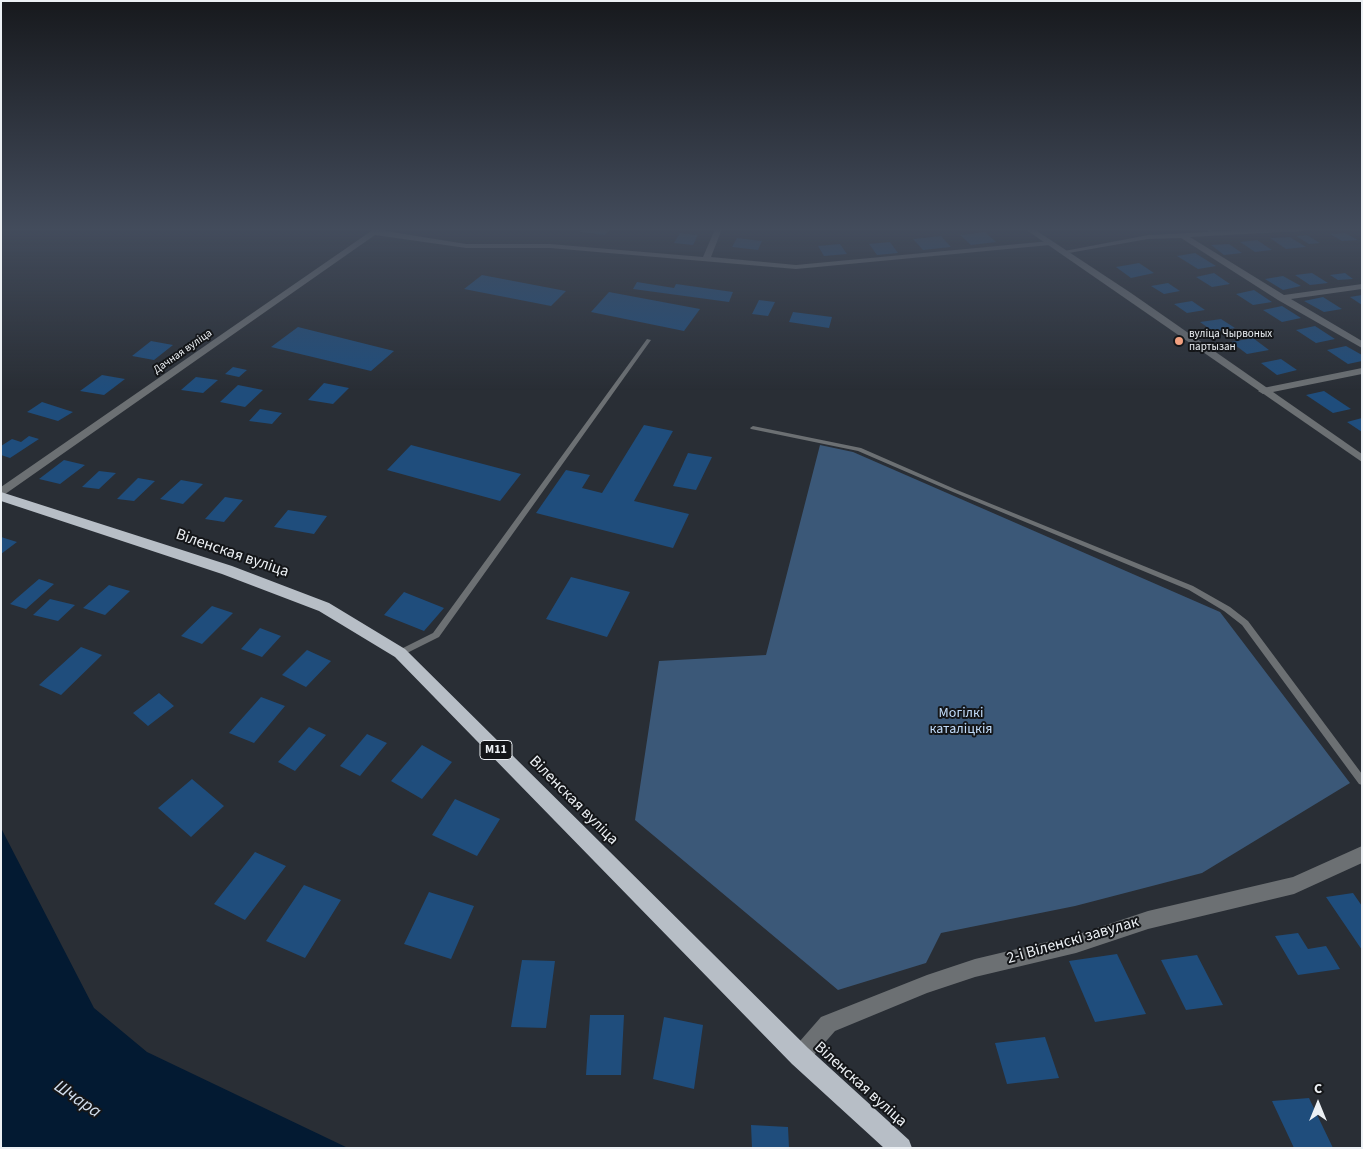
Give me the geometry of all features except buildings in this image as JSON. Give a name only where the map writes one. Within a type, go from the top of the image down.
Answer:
[{"type":"highway","name":"Віленская вуліца","points":[[1,494],[227,570],[324,607],[400,653],[800,1056],[901,1148]]},
{"type":"street","name":"Дачная вуліца","points":[[1,494],[300,283]]},
{"type":"street","points":[[1109,283],[1362,459]]},
{"type":"street","points":[[1256,283],[1362,345]]},
{"type":"street","points":[[1281,298],[1362,286]]},
{"type":"street","points":[[1263,391],[1362,371]]},
{"type":"street","name":"2-і Віленскі завулак","points":[[800,1056],[828,1024],[927,984],[975,968],[1076,944],[1148,920],[1294,885],[1362,854]]},
{"type":"lane","points":[[400,653],[436,635],[649,340]]},
{"type":"lane","points":[[753,428],[859,449],[1191,588],[1227,609],[1245,623],[1362,781]]},
{"type":"green space","name":"Могілкі каталіцкія","points":[[820,445],[853,452],[1220,612],[1350,783],[1202,873],[1075,906],[941,933],[926,963],[838,990],[635,820],[659,661],[766,655]]},
{"type":"water","name":"Шчара","points":[[1,828],[94,1008],[147,1052],[348,1148],[1,1148]]},
{"type":"place","name":"вуліца Чырвоных партызан","points":[[1179,341]]}]
